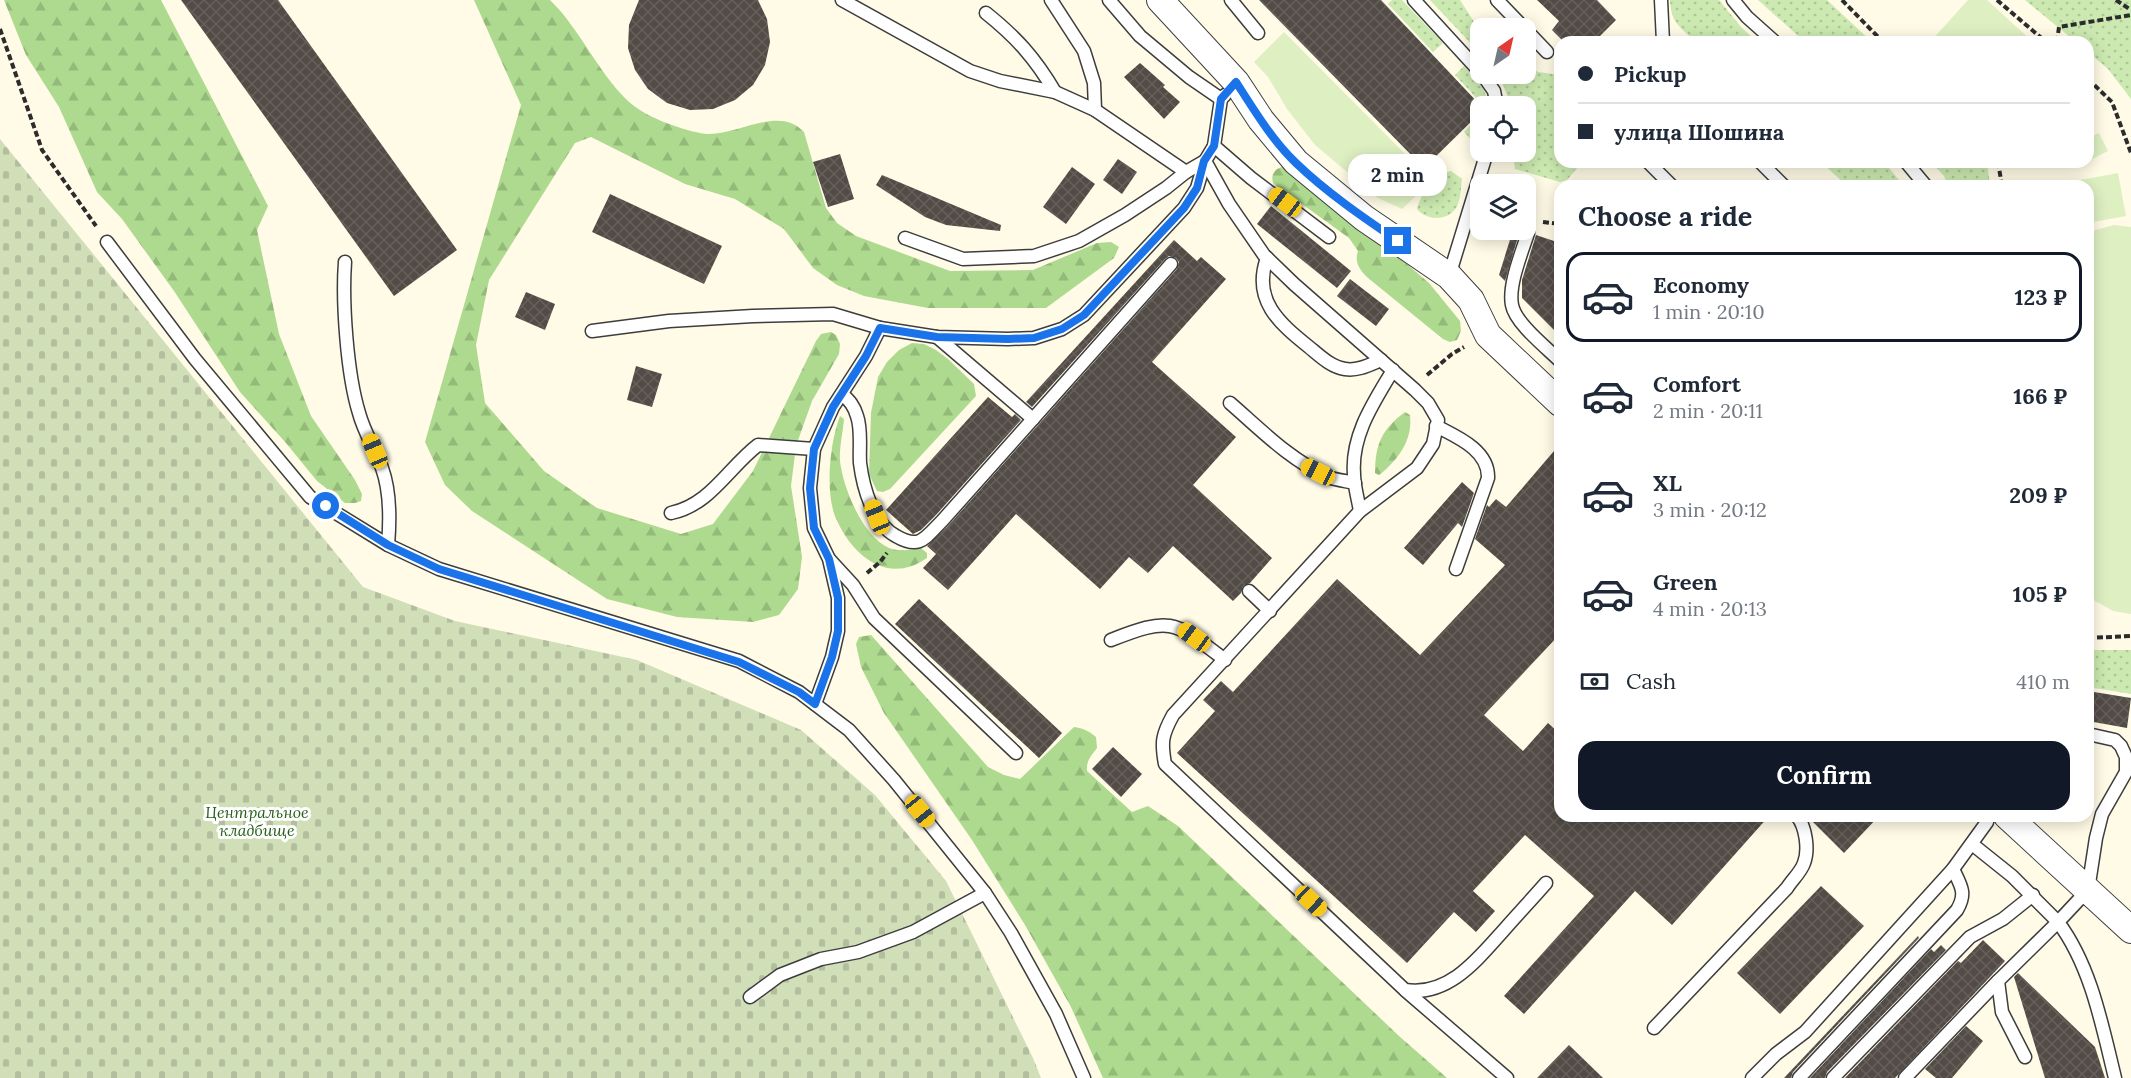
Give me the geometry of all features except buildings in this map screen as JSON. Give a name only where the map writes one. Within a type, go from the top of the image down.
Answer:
[{"type":"street","points":[[1160,0],[1228,91],[1261,120],[1296,162],[1364,218],[1449,276],[1472,300],[1488,335],[1554,397]]},
{"type":"street","points":[[2014,822],[2131,930]]},
{"type":"lane","points":[[842,0],[970,71],[1000,81],[1055,92],[1095,110],[1185,172]]},
{"type":"lane","points":[[1051,0],[1084,51],[1094,83],[1095,110]]},
{"type":"lane","points":[[592,331],[669,321],[833,314],[880,328],[937,337],[1034,338],[1062,329],[1084,315],[1184,208],[1197,188],[1204,161],[1214,146],[1228,91],[1189,77],[1140,36],[1109,0]]},
{"type":"lane","points":[[1231,0],[1258,33]]},
{"type":"lane","points":[[1414,0],[1470,61]]},
{"type":"lane","points":[[1497,0],[1514,18]]},
{"type":"lane","points":[[1661,0],[1663,36]]},
{"type":"lane","points":[[1733,0],[1747,17],[1768,36]]},
{"type":"lane","points":[[986,13],[1010,32],[1028,51],[1055,92]]},
{"type":"lane","points":[[1536,40],[1547,52]]},
{"type":"lane","points":[[1214,146],[1251,178],[1329,237]]},
{"type":"lane","points":[[905,238],[963,259],[1034,256],[1079,241],[1166,188],[1185,172],[1204,161]]},
{"type":"lane","points":[[1204,161],[1229,204],[1267,258],[1415,390],[1428,404],[1437,420],[1433,444],[1417,468],[1360,511],[1173,715],[1163,732],[1162,748],[1165,764],[1405,990],[1507,1078]]},
{"type":"lane","points":[[1449,276],[1484,162]]},
{"type":"lane","points":[[1654,168],[1666,180]]},
{"type":"lane","points":[[1766,168],[1778,180]]},
{"type":"lane","points":[[1911,168],[1921,180]]},
{"type":"lane","points":[[1526,240],[1513,285],[1512,306],[1521,322],[1554,355]]},
{"type":"lane","points":[[107,242],[195,359],[310,497],[388,545],[439,569],[739,662],[799,692],[849,730],[894,780],[985,893],[1011,933],[1056,1014],[1084,1078]]},
{"type":"lane","points":[[1267,258],[1262,272],[1262,289],[1281,324],[1327,361],[1342,368],[1358,369],[1381,360]]},
{"type":"lane","points":[[345,262],[346,308],[353,387],[359,414],[383,470],[390,522],[388,545]]},
{"type":"lane","points":[[842,394],[851,402],[858,419],[860,465],[871,501],[883,526],[898,537],[918,543],[923,541],[1034,419],[1171,264]]},
{"type":"lane","points":[[815,704],[832,657],[838,631],[838,598],[829,559],[814,528],[810,488],[814,449],[833,407],[866,356],[880,328]]},
{"type":"lane","points":[[937,337],[1034,419]]},
{"type":"lane","points":[[1360,511],[1355,483],[1354,453],[1358,436],[1370,409],[1393,370]]},
{"type":"lane","points":[[1230,403],[1306,465],[1330,478],[1355,483]]},
{"type":"lane","points":[[1436,426],[1461,438],[1481,456],[1488,467],[1488,477],[1456,569]]},
{"type":"lane","points":[[671,513],[681,511],[704,500],[758,445],[814,449]]},
{"type":"lane","points":[[829,559],[853,585],[874,618],[1017,753]]},
{"type":"lane","points":[[1249,591],[1270,611]]},
{"type":"lane","points":[[1111,640],[1145,627],[1161,625],[1181,628],[1225,660]]},
{"type":"lane","points":[[1905,1078],[2088,890],[2102,814],[2108,801],[2121,784],[2127,767],[2126,757],[2115,740],[2094,735]]},
{"type":"lane","points":[[1653,1028],[1787,888],[1804,863],[1806,842],[1801,822]]},
{"type":"lane","points":[[1752,1078],[1776,1054],[1805,1032],[1953,869],[1987,822]]},
{"type":"lane","points":[[1971,844],[2033,895],[2065,932],[2090,987],[2115,1078]]},
{"type":"lane","points":[[1799,1078],[1957,910],[1962,901],[1963,891],[1953,869]]},
{"type":"lane","points":[[1405,990],[1415,992],[1443,985],[1463,973],[1546,883]]},
{"type":"lane","points":[[750,997],[780,975],[821,959],[858,952],[913,932],[985,893]]},
{"type":"lane","points":[[1833,1078],[1970,937],[2004,919],[2033,895]]},
{"type":"lane","points":[[1998,981],[2002,1012],[2025,1057]]},
{"type":"path","points":[[1842,0],[1878,36]]},
{"type":"path","points":[[1997,0],[2039,36]]},
{"type":"path","points":[[2116,0],[2131,10]]},
{"type":"path","points":[[2058,36],[2059,27],[2131,15]]},
{"type":"path","points":[[0,29],[42,150],[107,242]]},
{"type":"path","points":[[2094,85],[2112,102],[2131,153]]},
{"type":"path","points":[[1415,390],[1432,370],[1452,354],[1488,335]]},
{"type":"path","points":[[853,585],[880,562],[898,537]]},
{"type":"path","points":[[2094,638],[2131,636]]},
{"type":"green space","points":[[4,0],[161,0],[268,206],[257,230],[279,334],[311,416],[355,480],[362,494],[361,501],[345,503],[317,481],[240,392],[174,291],[122,219],[97,192],[59,107],[26,55]]},
{"type":"green space","points":[[474,0],[550,0],[618,90],[643,112],[666,123],[708,134],[771,121],[794,124],[804,132],[826,208],[837,223],[856,236],[950,271],[1033,270],[1097,243],[1111,242],[1119,247],[1114,258],[1046,308],[928,308],[864,296],[837,285],[813,268],[784,229],[735,199],[685,184],[591,137],[575,143],[489,280],[476,345],[485,403],[544,471],[597,508],[681,534],[713,524],[753,471],[816,341],[821,334],[831,332],[836,335],[840,344],[839,354],[812,401],[796,446],[791,486],[802,557],[798,589],[779,615],[753,622],[677,617],[607,599],[472,511],[445,485],[425,442],[521,105]]},
{"type":"green space","points":[[1392,0],[1402,0],[1443,43],[1433,52],[1388,4]]},
{"type":"green space","points":[[1430,0],[1460,0],[1472,18],[1470,42]]},
{"type":"green space","points":[[1670,0],[1719,0],[1751,36],[1690,36],[1674,19]]},
{"type":"green space","points":[[1758,0],[1827,0],[1866,36],[1798,36]]},
{"type":"green space","points":[[1968,0],[1987,0],[2026,36],[1935,36]]},
{"type":"green space","points":[[2025,0],[2131,0],[2131,99],[2108,69],[2094,57],[2094,36],[2069,36]]},
{"type":"green space","points":[[1284,32],[1432,181],[1402,209],[1378,198],[1315,145],[1287,109],[1268,77],[1254,62]]},
{"type":"green space","points":[[1464,66],[1470,73],[1470,84],[1479,84],[1486,96],[1475,96],[1455,75]]},
{"type":"green space","points":[[1536,70],[1554,74],[1554,168],[1577,168],[1567,180],[1554,180],[1515,169],[1514,162],[1536,162],[1536,96],[1507,96],[1503,84],[1536,84]]},
{"type":"green space","points":[[1470,126],[1470,138],[1464,132]]},
{"type":"green space","points":[[2099,133],[2108,151],[2094,158],[2094,135]]},
{"type":"green space","name":"Центральное кладбище","points":[[0,139],[363,587],[455,621],[637,660],[801,730],[875,795],[946,881],[1041,1078],[0,1078]]},
{"type":"green space","points":[[1287,166],[1339,206],[1429,283],[1460,321],[1461,331],[1457,340],[1450,342],[1443,339],[1368,278],[1358,266],[1358,251],[1349,238],[1273,183],[1275,171]]},
{"type":"green space","points":[[1828,168],[1889,168],[1899,180],[1840,180]]},
{"type":"green space","points":[[1937,168],[1988,168],[1989,180],[1946,180]]},
{"type":"green space","points":[[1451,171],[1462,179],[1460,198],[1455,210],[1439,218],[1421,213],[1417,209],[1425,190],[1439,176]]},
{"type":"green space","points":[[2118,173],[2126,216],[2094,222],[2094,180],[2080,180]]},
{"type":"green space","points":[[2114,225],[2131,227],[2131,614],[2113,611],[2094,600],[2094,230]]},
{"type":"green space","points":[[912,343],[924,344],[948,359],[974,384],[976,396],[890,489],[883,492],[877,491],[869,474],[871,413],[878,377],[887,362],[899,350]]},
{"type":"green space","points":[[1405,412],[1410,415],[1407,441],[1398,456],[1379,475],[1375,473],[1378,445],[1385,431]]},
{"type":"green space","points":[[840,416],[844,419],[840,456],[842,472],[850,497],[863,523],[871,534],[889,548],[909,550],[921,548],[927,553],[927,558],[912,566],[898,569],[885,567],[861,554],[842,530],[835,516],[830,493],[831,452]]},
{"type":"green space","points":[[871,635],[988,767],[1004,775],[1020,779],[1074,727],[1088,731],[1096,737],[1097,748],[1088,761],[1087,771],[1132,812],[1148,806],[1178,826],[1399,1036],[1447,1078],[1103,1078],[1071,1007],[1025,925],[972,840],[884,713],[861,667],[856,644],[859,637]]},
{"type":"green space","points":[[2094,650],[2131,650],[2131,694],[2094,688]]},
{"type":"route","points":[[326,506],[388,545],[439,569],[739,662],[799,692],[815,704],[832,657],[838,631],[838,598],[829,559],[814,528],[810,488],[814,449],[833,407],[866,356],[880,328],[937,337],[1034,338],[1062,329],[1084,315],[1184,208],[1197,188],[1204,161],[1214,146],[1221,99],[1236,82],[1261,120],[1296,162],[1364,218],[1398,241]]}]
